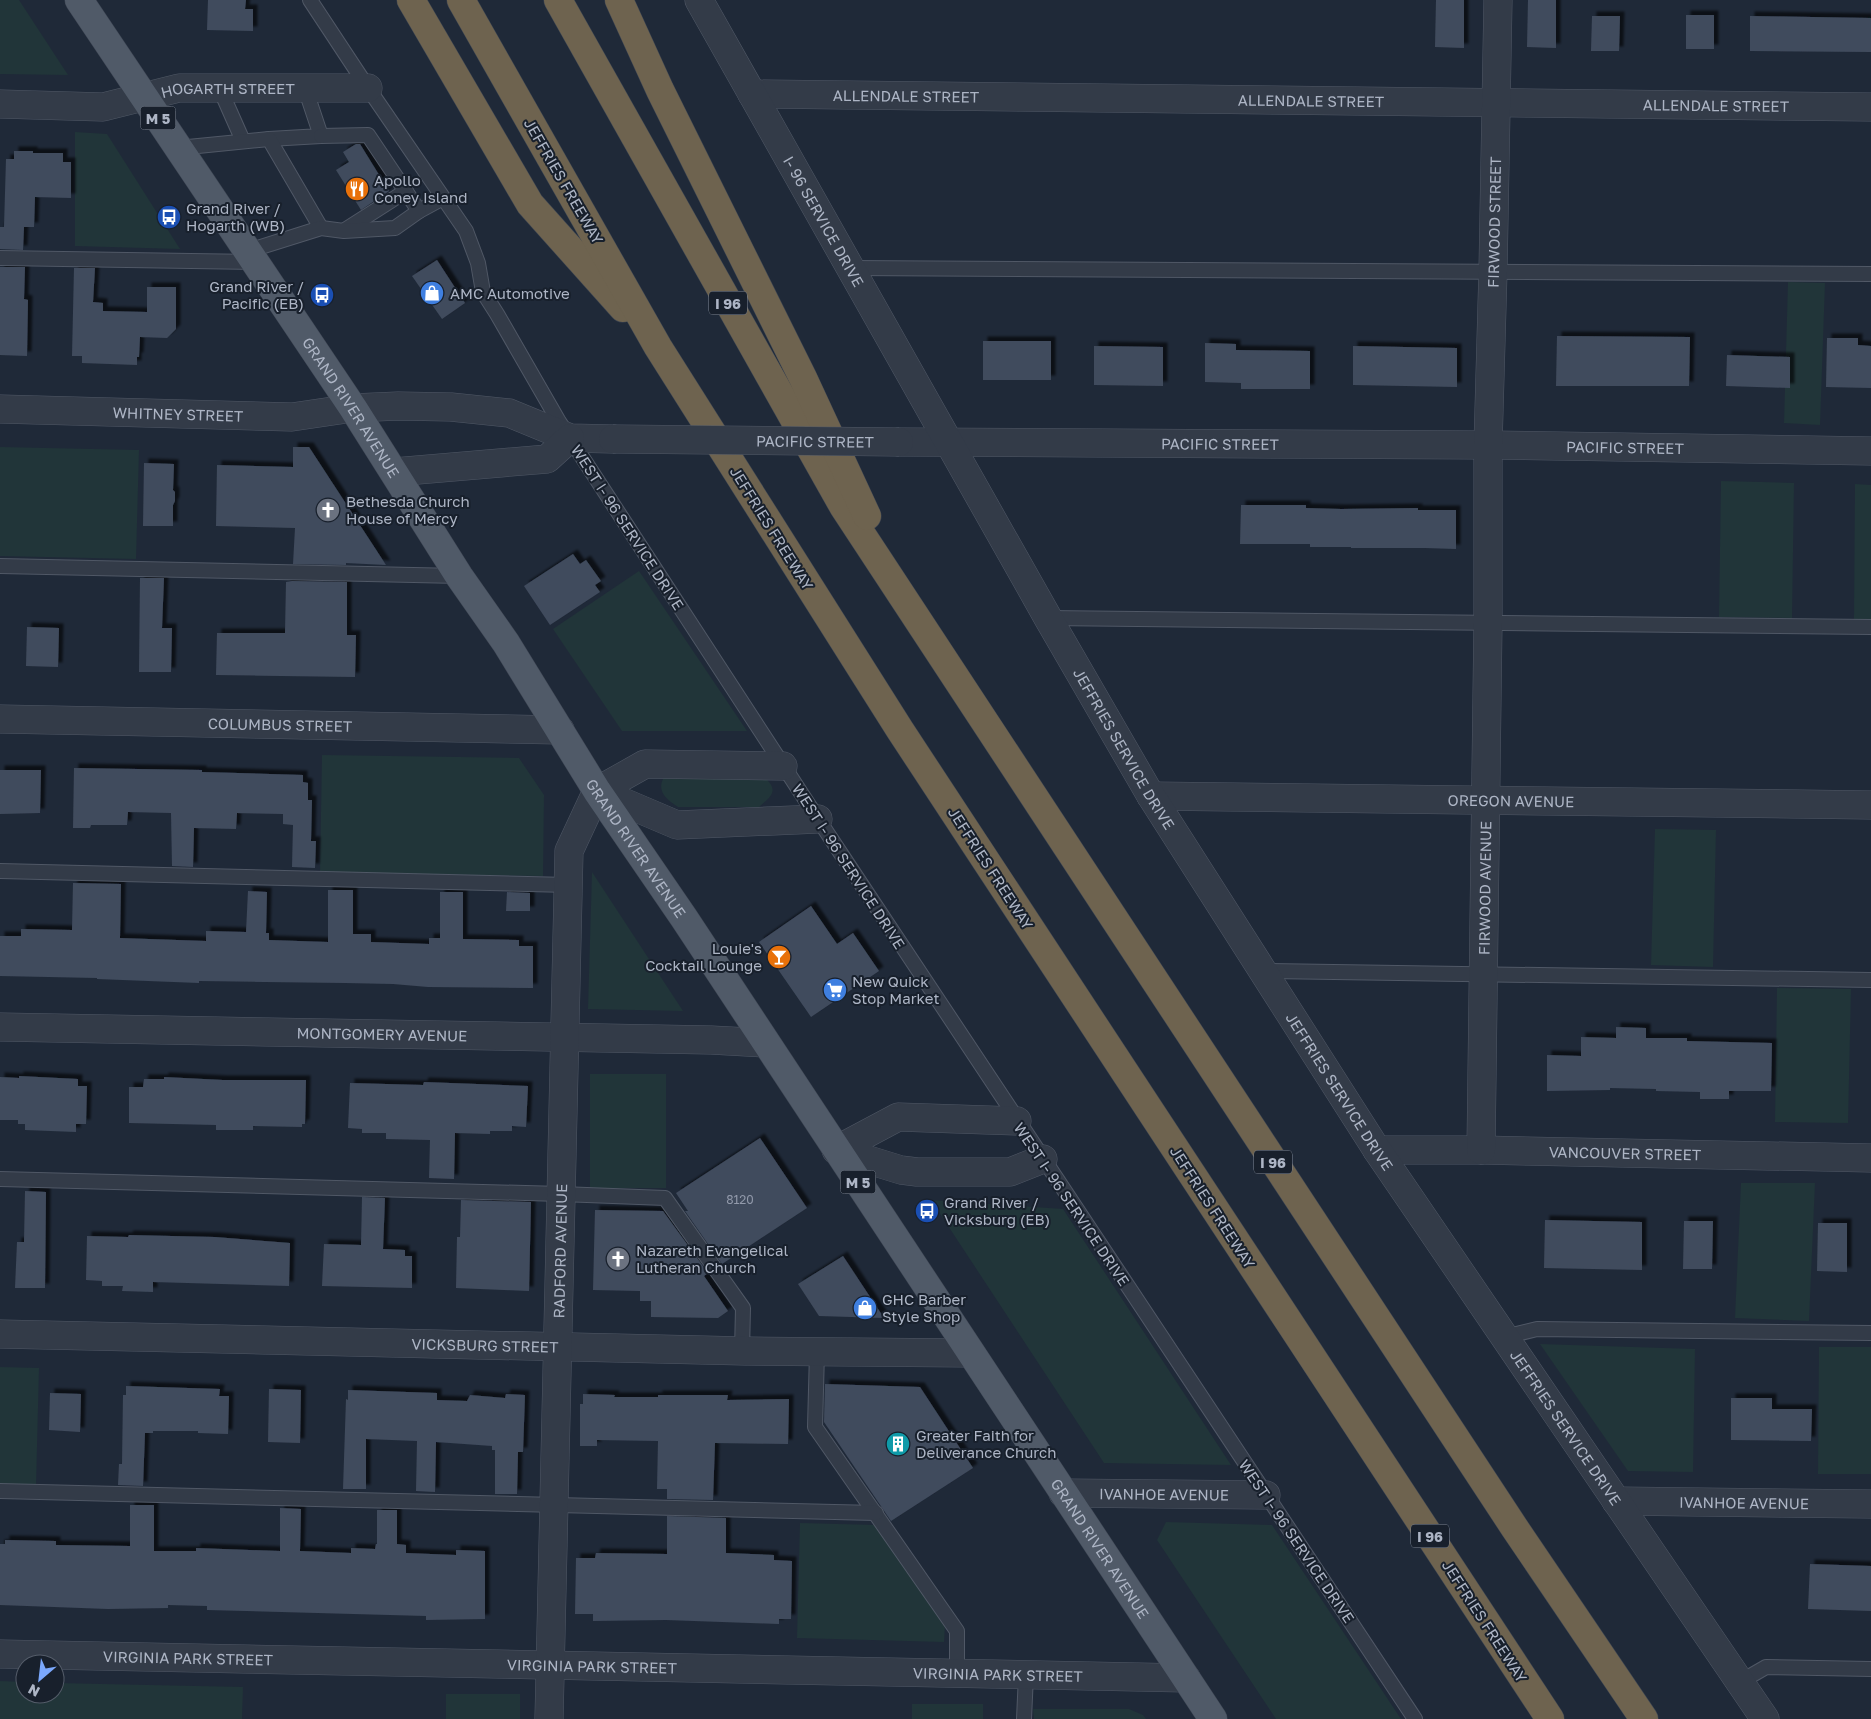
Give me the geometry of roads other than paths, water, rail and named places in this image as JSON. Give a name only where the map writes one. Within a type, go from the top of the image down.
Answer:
[{"type":"highway","points":[[411,0],[530,204],[658,347]]},
{"type":"highway","name":"JEFFRIES FREEWAY","points":[[461,0],[658,347],[900,730],[1550,1719]]},
{"type":"highway","name":"I 96","points":[[558,0],[843,506],[1508,1519],[1644,1719]]},
{"type":"highway","points":[[619,0],[660,90],[803,378],[907,602]]},
{"type":"main road","name":"GRAND RIVER AVENUE","points":[[79,0],[353,408],[459,576],[506,643],[597,791],[1213,1719]]},
{"type":"street","name":"I- 96 SERVICE DRIVE","points":[[699,0],[949,443]]},
{"type":"street","name":"FIRWOOD STREET","points":[[1488,445],[1498,0]]},
{"type":"street","name":"HOGARTH STREET","points":[[0,104],[103,107],[179,88],[368,88]]},
{"type":"street","name":"ALLENDALE STREET","points":[[752,94],[1871,107]]},
{"type":"street","name":"PACIFIC STREET","points":[[353,408],[398,406],[451,407],[509,413],[570,438],[949,443],[1488,445],[1871,451]]},
{"type":"street","name":"WHITNEY STREET","points":[[0,410],[292,416],[353,408]]},
{"type":"street","points":[[394,472],[546,460],[570,438]]},
{"type":"street","name":"JEFFRIES SERVICE DRIVE","points":[[949,443],[1150,796],[1264,971],[1377,1150],[1765,1719]]},
{"type":"street","name":"FIRWOOD AVENUE","points":[[1481,1150],[1488,622],[1488,445]]},
{"type":"street","name":"COLUMBUS STREET","points":[[0,719],[560,730]]},
{"type":"street","points":[[597,791],[645,764],[783,766]]},
{"type":"street","points":[[597,791],[677,825],[818,819]]},
{"type":"street","name":"RADFORD AVENUE","points":[[549,1719],[569,851],[597,791]]},
{"type":"street","name":"OREGON AVENUE","points":[[1150,796],[1871,805]]},
{"type":"street","name":"MONTGOMERY AVENUE","points":[[0,1027],[711,1040],[766,1043]]},
{"type":"street","points":[[836,1150],[898,1117],[1017,1121]]},
{"type":"street","points":[[836,1150],[901,1170],[917,1172],[1010,1172],[1043,1159]]},
{"type":"street","name":"VANCOUVER STREET","points":[[1377,1150],[1481,1150],[1871,1158]]},
{"type":"street","name":"VICKSBURG STREET","points":[[0,1334],[742,1351],[970,1353]]},
{"type":"street","name":"IVANHOE AVENUE","points":[[1064,1493],[1266,1495]]},
{"type":"street","name":"IVANHOE AVENUE","points":[[1616,1501],[1871,1504]]},
{"type":"street","name":"VIRGINIA PARK STREET","points":[[0,1654],[1186,1678]]},
{"type":"lane","name":"WEST I- 96 SERVICE DRIVE","points":[[310,0],[466,231],[478,263],[483,292],[570,438],[1017,1121],[1415,1719]]},
{"type":"lane","points":[[305,88],[321,136]]},
{"type":"lane","points":[[220,89],[243,141]]},
{"type":"lane","points":[[178,148],[243,141],[368,135],[419,211]]},
{"type":"lane","points":[[268,140],[320,228]]},
{"type":"lane","points":[[344,231],[406,191]]},
{"type":"lane","points":[[0,258],[252,256],[320,228],[344,231],[394,228],[443,198]]},
{"type":"lane","points":[[850,268],[1871,274]]},
{"type":"lane","points":[[0,566],[459,576]]},
{"type":"lane","points":[[1048,618],[1871,627]]},
{"type":"lane","points":[[0,871],[568,885]]},
{"type":"lane","points":[[1264,971],[1871,980]]},
{"type":"lane","points":[[0,1179],[665,1198],[743,1308],[742,1351]]},
{"type":"lane","points":[[1504,1336],[1537,1329],[1871,1333]]},
{"type":"lane","points":[[817,1352],[815,1427],[957,1631],[957,1674]]},
{"type":"lane","points":[[0,1491],[876,1513]]},
{"type":"lane","points":[[1740,1682],[1766,1667],[1871,1669]]},
{"type":"lane","points":[[1024,1719],[1026,1675]]},
{"type":"place","name":"Apollo Coney Island","points":[[357,189]]},
{"type":"place","name":"Grand River / Hogarth (WB)","points":[[169,217]]},
{"type":"place","name":"AMC Automotive","points":[[432,293]]},
{"type":"place","name":"Grand River / Pacific (EB)","points":[[322,295]]},
{"type":"place","name":"Bethesda Church House of Mercy","points":[[328,510]]},
{"type":"place","name":"Louie's Cocktail Lounge","points":[[779,957]]},
{"type":"place","name":"New Quick Stop Market","points":[[835,990]]},
{"type":"place","name":"Grand River / Vicksburg (EB)","points":[[927,1211]]},
{"type":"place","name":"Nazareth Evangelical Lutheran Church","points":[[618,1259]]},
{"type":"place","name":"GHC Barber Style Shop","points":[[865,1308]]},
{"type":"place","name":"Greater Faith for Deliverance Church","points":[[898,1444]]}]
